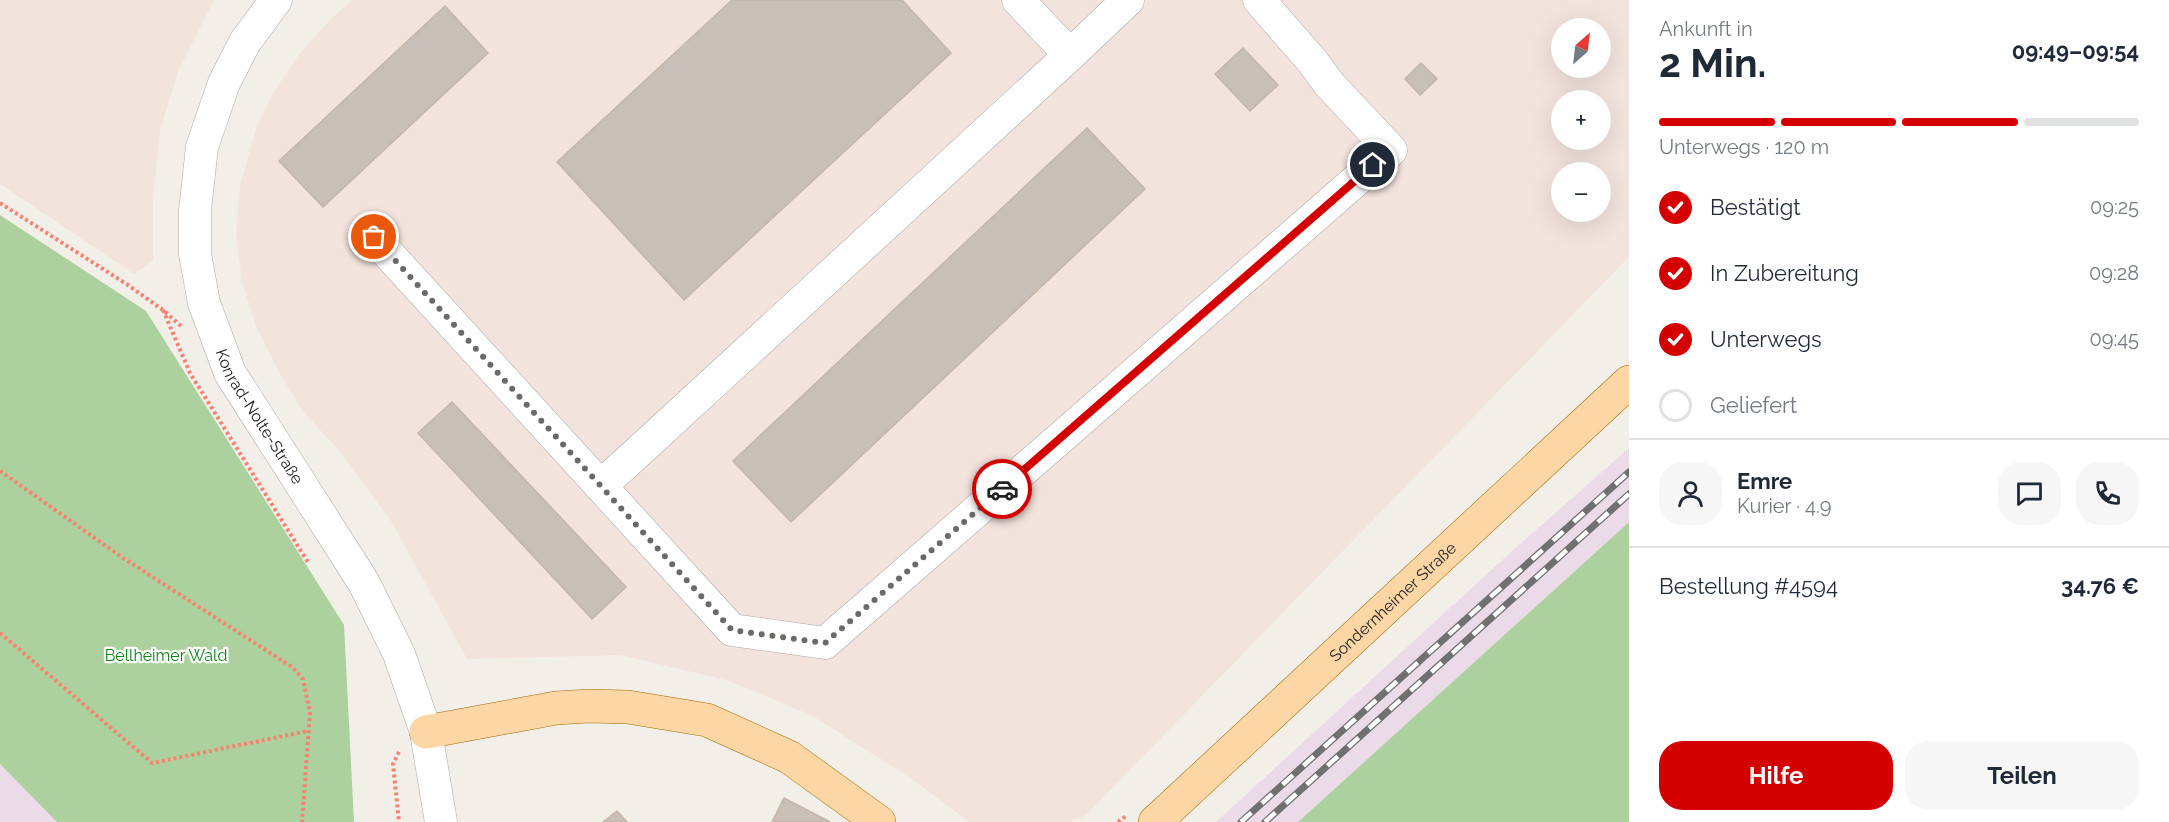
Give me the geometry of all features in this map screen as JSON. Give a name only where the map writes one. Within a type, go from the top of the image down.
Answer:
[{"type":"main road","name":"Sondernheimer Straße","points":[[1155,822],[1629,382]]},
{"type":"main road","points":[[415,737],[556,708],[589,706],[628,707],[707,720],[789,757],[879,822]]},
{"type":"street","name":"Konrad-Nolte-Straße","points":[[276,0],[245,42],[224,83],[202,147],[195,210],[195,254],[204,303],[230,373],[364,583],[399,654],[415,737],[441,822]]},
{"type":"street","points":[[1018,0],[1070,54]]},
{"type":"street","points":[[601,486],[1128,0]]},
{"type":"street","points":[[374,237],[732,630],[825,643],[1391,150],[1329,84],[1259,0]]},
{"type":"path","points":[[0,203],[163,310],[186,332]]},
{"type":"path","points":[[163,310],[190,373],[309,564]]},
{"type":"path","points":[[0,471],[123,558],[292,667],[303,679],[310,712],[302,822]]},
{"type":"path","points":[[0,633],[152,763],[308,731]]},
{"type":"path","points":[[399,822],[393,765],[415,737]]},
{"type":"shaded area","points":[[0,0],[214,0],[178,71],[160,131],[153,198],[153,260],[134,274],[0,184]]},
{"type":"shaded area","points":[[353,0],[1629,0],[1629,257],[1086,815],[1070,822],[969,822],[909,777],[811,715],[726,680],[620,655],[467,659],[391,521],[340,452],[302,410],[280,374],[256,326],[242,282],[236,233],[240,185],[257,126],[273,93],[300,53],[331,19]]},
{"type":"shaded area","points":[[1629,448],[1629,522],[1298,822],[1216,822],[1511,552]]},
{"type":"shaded area","points":[[0,764],[57,822],[0,822]]},
{"type":"green space","name":"Bellheimer Wald","points":[[0,215],[146,311],[344,625],[354,822],[57,822],[0,764]]},
{"type":"green space","points":[[1629,522],[1629,822],[1298,822]]},
{"type":"building","points":[[732,0],[902,0],[951,53],[684,300],[557,162]]},
{"type":"building","points":[[445,6],[488,53],[323,207],[279,161]]},
{"type":"building","points":[[1243,48],[1278,85],[1250,111],[1215,74]]},
{"type":"building","points":[[1421,63],[1437,79],[1420,95],[1405,79]]},
{"type":"building","points":[[1087,128],[1145,189],[791,522],[733,461]]},
{"type":"building","points":[[452,402],[626,587],[592,619],[418,433]]},
{"type":"building","points":[[784,798],[830,822],[772,822]]},
{"type":"building","points":[[617,811],[627,822],[603,822]]},
{"type":"railway","points":[[1241,822],[1629,472]]},
{"type":"railway","points":[[1265,822],[1629,494]]},
{"type":"way so far","points":[[374,237],[732,630],[825,643],[1002,489]]},
{"type":"route","points":[[1002,489],[1373,165]]}]
